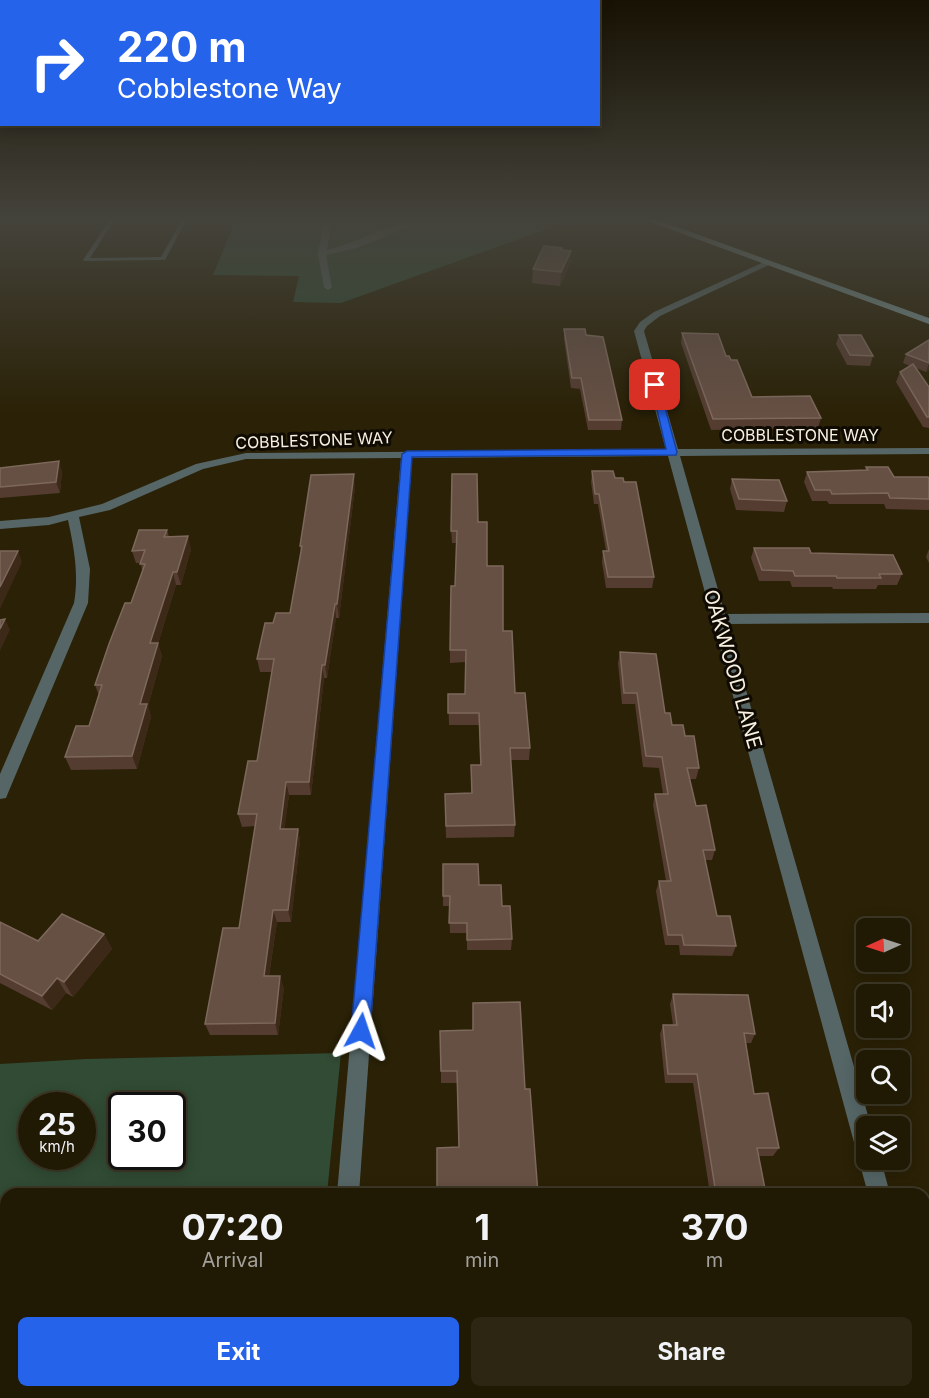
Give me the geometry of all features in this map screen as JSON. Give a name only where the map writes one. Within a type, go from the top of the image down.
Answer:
[{"type":"main road","points":[[828,284],[929,321]]},
{"type":"street","name":"OAKWOOD LANE","points":[[722,284],[657,314],[642,324],[639,331],[858,1116]]},
{"type":"street","name":"COBBLESTONE WAY","points":[[0,525],[29,524],[73,516],[106,507],[137,495],[176,475],[223,460],[269,455],[929,451]]},
{"type":"street","points":[[348,1188],[407,454]]},
{"type":"street","points":[[0,793],[81,603],[86,583],[85,568],[73,516]]},
{"type":"street","points":[[719,619],[929,618]]},
{"type":"street","points":[[873,1170],[877,1188]]},
{"type":"green space","points":[[297,284],[393,284],[341,303],[293,302]]},
{"type":"green space","points":[[341,1053],[328,1188],[0,1188],[0,1064],[86,1059]]},
{"type":"building","points":[[564,329],[585,329],[586,335],[603,337],[622,420],[589,420],[581,378],[572,378]]},
{"type":"building","points":[[682,333],[718,334],[726,356],[729,356],[731,360],[737,360],[752,397],[810,396],[821,418],[713,419]]},
{"type":"building","points":[[839,335],[861,335],[873,356],[850,355]]},
{"type":"building","points":[[929,340],[929,363],[906,354]]},
{"type":"building","points":[[913,364],[929,387],[929,417],[900,372]]},
{"type":"building","points":[[59,461],[56,482],[0,487],[0,468]]},
{"type":"building","points":[[866,467],[888,467],[894,477],[928,477],[929,499],[890,498],[888,493],[832,494],[830,490],[815,490],[807,472],[868,470]]},
{"type":"building","points":[[592,471],[613,471],[615,478],[623,478],[624,482],[636,482],[654,577],[608,577],[603,551],[609,551],[599,494],[595,494]]},
{"type":"building","points":[[354,474],[337,604],[335,604],[325,665],[322,665],[309,782],[286,782],[280,829],[298,829],[288,910],[273,910],[264,976],[280,976],[275,1023],[205,1024],[223,928],[239,928],[257,814],[238,814],[248,761],[257,761],[274,659],[257,659],[265,623],[273,623],[276,613],[290,613],[311,475]]},
{"type":"building","points":[[452,474],[477,474],[478,522],[487,522],[487,566],[503,566],[503,631],[512,631],[515,693],[525,693],[530,748],[510,748],[515,825],[446,826],[445,794],[472,793],[471,765],[481,765],[479,713],[448,713],[448,694],[465,694],[466,650],[450,650],[451,586],[455,586],[457,531],[451,531]]},
{"type":"building","points":[[732,479],[779,480],[787,501],[739,499]]},
{"type":"building","points":[[139,530],[167,530],[164,537],[188,536],[177,572],[173,572],[150,643],[158,643],[140,704],[147,704],[132,756],[65,757],[76,726],[89,726],[102,685],[95,685],[109,644],[125,603],[131,603],[145,564],[140,564],[145,550],[132,551]]},
{"type":"building","points":[[754,548],[809,548],[811,553],[893,555],[902,574],[879,574],[881,578],[795,576],[793,571],[762,570]]},
{"type":"building","points":[[0,551],[18,551],[0,587]]},
{"type":"building","points":[[620,652],[656,654],[665,713],[670,713],[672,725],[683,725],[685,736],[694,736],[699,768],[687,768],[696,806],[706,805],[715,850],[703,850],[717,916],[730,916],[736,946],[684,945],[682,935],[668,935],[659,881],[671,881],[655,794],[668,794],[662,757],[646,756],[637,693],[624,693]]},
{"type":"building","points":[[443,864],[478,864],[479,885],[501,885],[502,906],[510,906],[512,939],[467,940],[467,923],[449,923],[450,896],[443,896]]},
{"type":"building","points":[[62,914],[104,934],[64,982],[57,978],[42,996],[0,974],[0,922],[38,941]]},
{"type":"building","points":[[673,994],[748,995],[755,1034],[744,1033],[754,1094],[768,1093],[779,1148],[757,1148],[765,1188],[715,1188],[697,1074],[668,1074],[663,1025],[677,1025]]},
{"type":"building","points":[[520,1002],[525,1089],[530,1089],[538,1188],[437,1188],[437,1148],[459,1147],[457,1071],[441,1071],[440,1031],[473,1030],[473,1003]]},
{"type":"route","points":[[361,1031],[407,454],[672,452],[655,385]]}]
